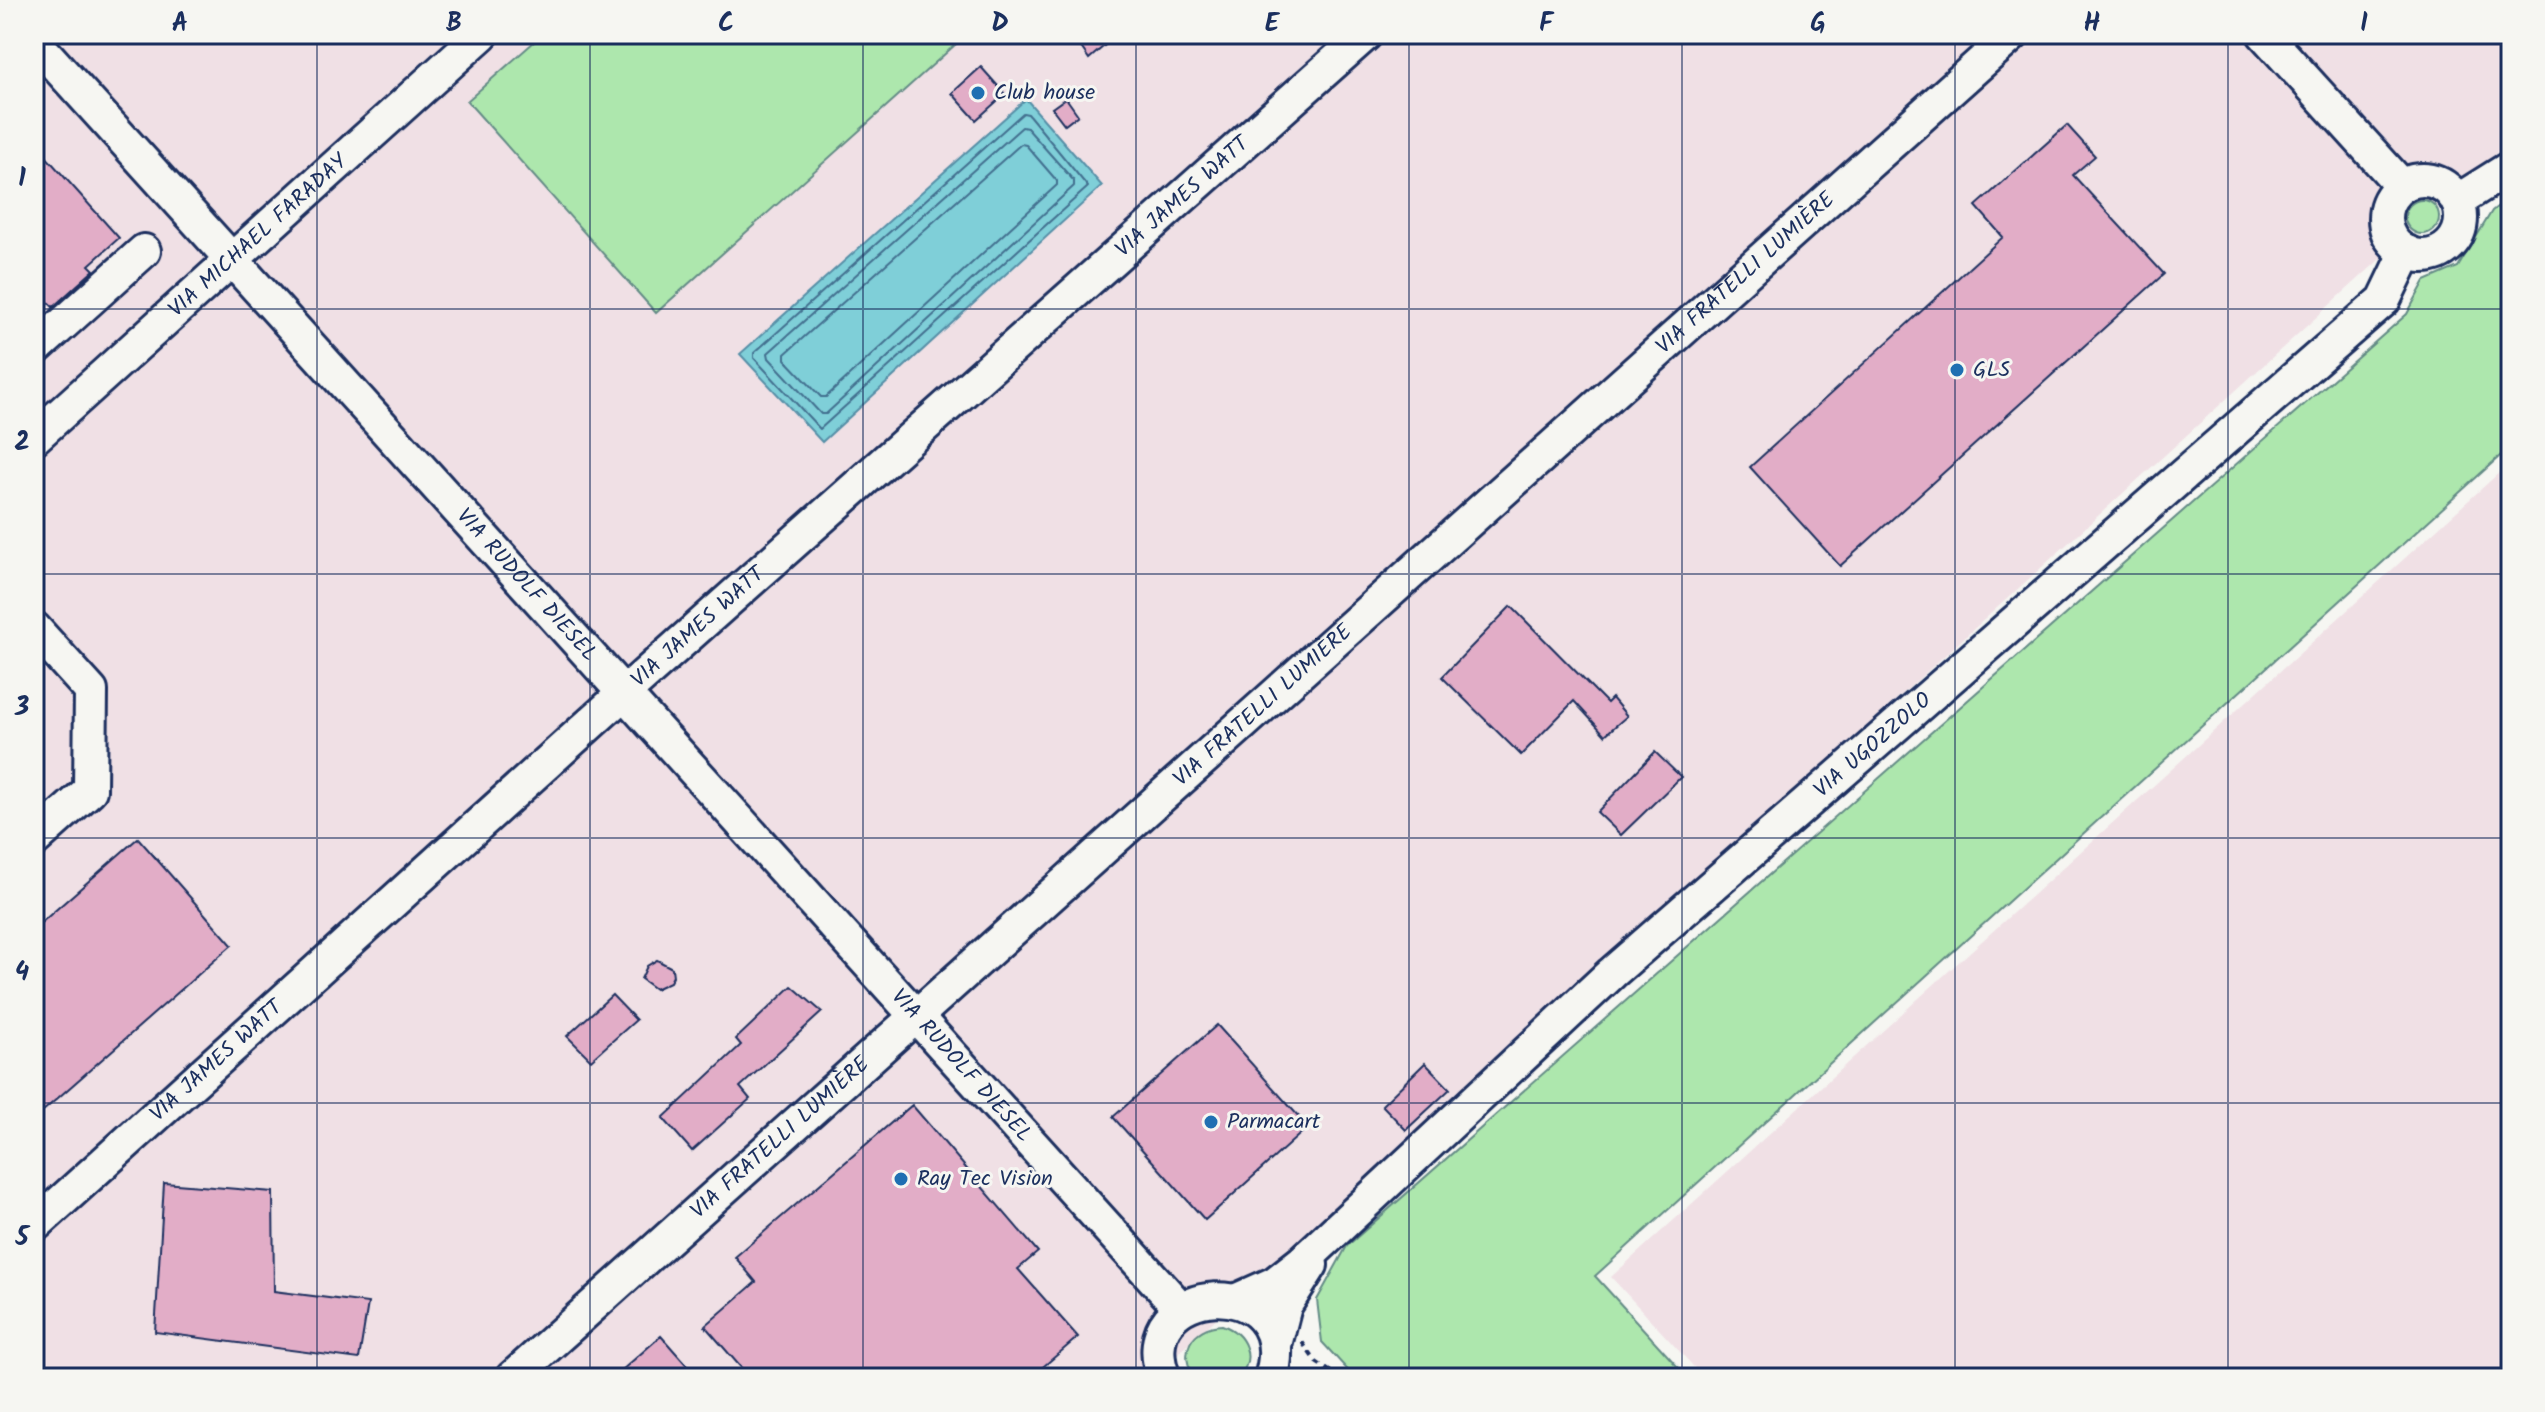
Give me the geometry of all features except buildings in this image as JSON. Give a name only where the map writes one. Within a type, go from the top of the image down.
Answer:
[{"type":"street","name":"VIA MICHAEL FARADAY","points":[[34,438],[482,34]]},
{"type":"street","name":"VIA JAMES WATT","points":[[34,1226],[623,694],[1366,34]]},
{"type":"street","name":"VIA FRATELLI LUMIÈRE","points":[[512,1378],[2013,34]]},
{"type":"street","points":[[2264,34],[2402,186]]},
{"type":"street","name":"VIA RUDOLF DIESEL","points":[[35,43],[233,257],[913,1017],[1181,1309]]},
{"type":"street","points":[[2457,201],[2511,167]]},
{"type":"street","points":[[2413,181],[2439,183],[2457,201],[2461,224],[2450,244],[2430,255],[2407,252],[2391,237],[2385,215],[2393,194],[2402,186],[2413,181]]},
{"type":"street","points":[[34,350],[144,251]]},
{"type":"street","name":"VIA UGOZZOLO","points":[[1237,1300],[1275,1283],[1330,1237],[1612,973],[1962,664],[2384,300],[2407,252]]},
{"type":"street","points":[[34,628],[91,691],[91,705],[90,790],[34,840]]},
{"type":"street","name":"VIA UGOZZOLO","points":[[1271,1378],[1285,1306],[1330,1237]]},
{"type":"street","points":[[1160,1375],[1162,1336],[1181,1309],[1208,1297],[1237,1300],[1255,1310],[1268,1326],[1275,1345]]},
{"type":"shaded area","points":[[34,34],[2511,34],[2511,140],[1151,1378],[34,1378]]},
{"type":"shaded area","points":[[2511,462],[2511,1378],[1704,1378],[1611,1277]]},
{"type":"green space","points":[[543,34],[966,35],[656,313],[467,101]]},
{"type":"green space","points":[[2511,196],[2511,446],[1595,1276],[1688,1378],[1355,1378],[1322,1342],[1317,1300],[1347,1246],[2407,314],[2425,281],[2458,267],[2492,211]]},
{"type":"green space","points":[[2422,200],[2434,205],[2439,217],[2434,229],[2422,234],[2410,229],[2405,217],[2410,205]]},
{"type":"green space","points":[[1222,1325],[1237,1334],[1246,1347],[1244,1370],[1238,1378],[1196,1378],[1187,1360],[1190,1343],[1202,1330]]},
{"type":"water","points":[[1026,99],[1102,186],[822,442],[740,354]]},
{"type":"place","name":"Club house","points":[[978,93]]},
{"type":"place","name":"GLS","points":[[1957,370]]},
{"type":"place","name":"Parmacart","points":[[1211,1122]]},
{"type":"place","name":"Ray Tec Vision","points":[[901,1179]]}]
